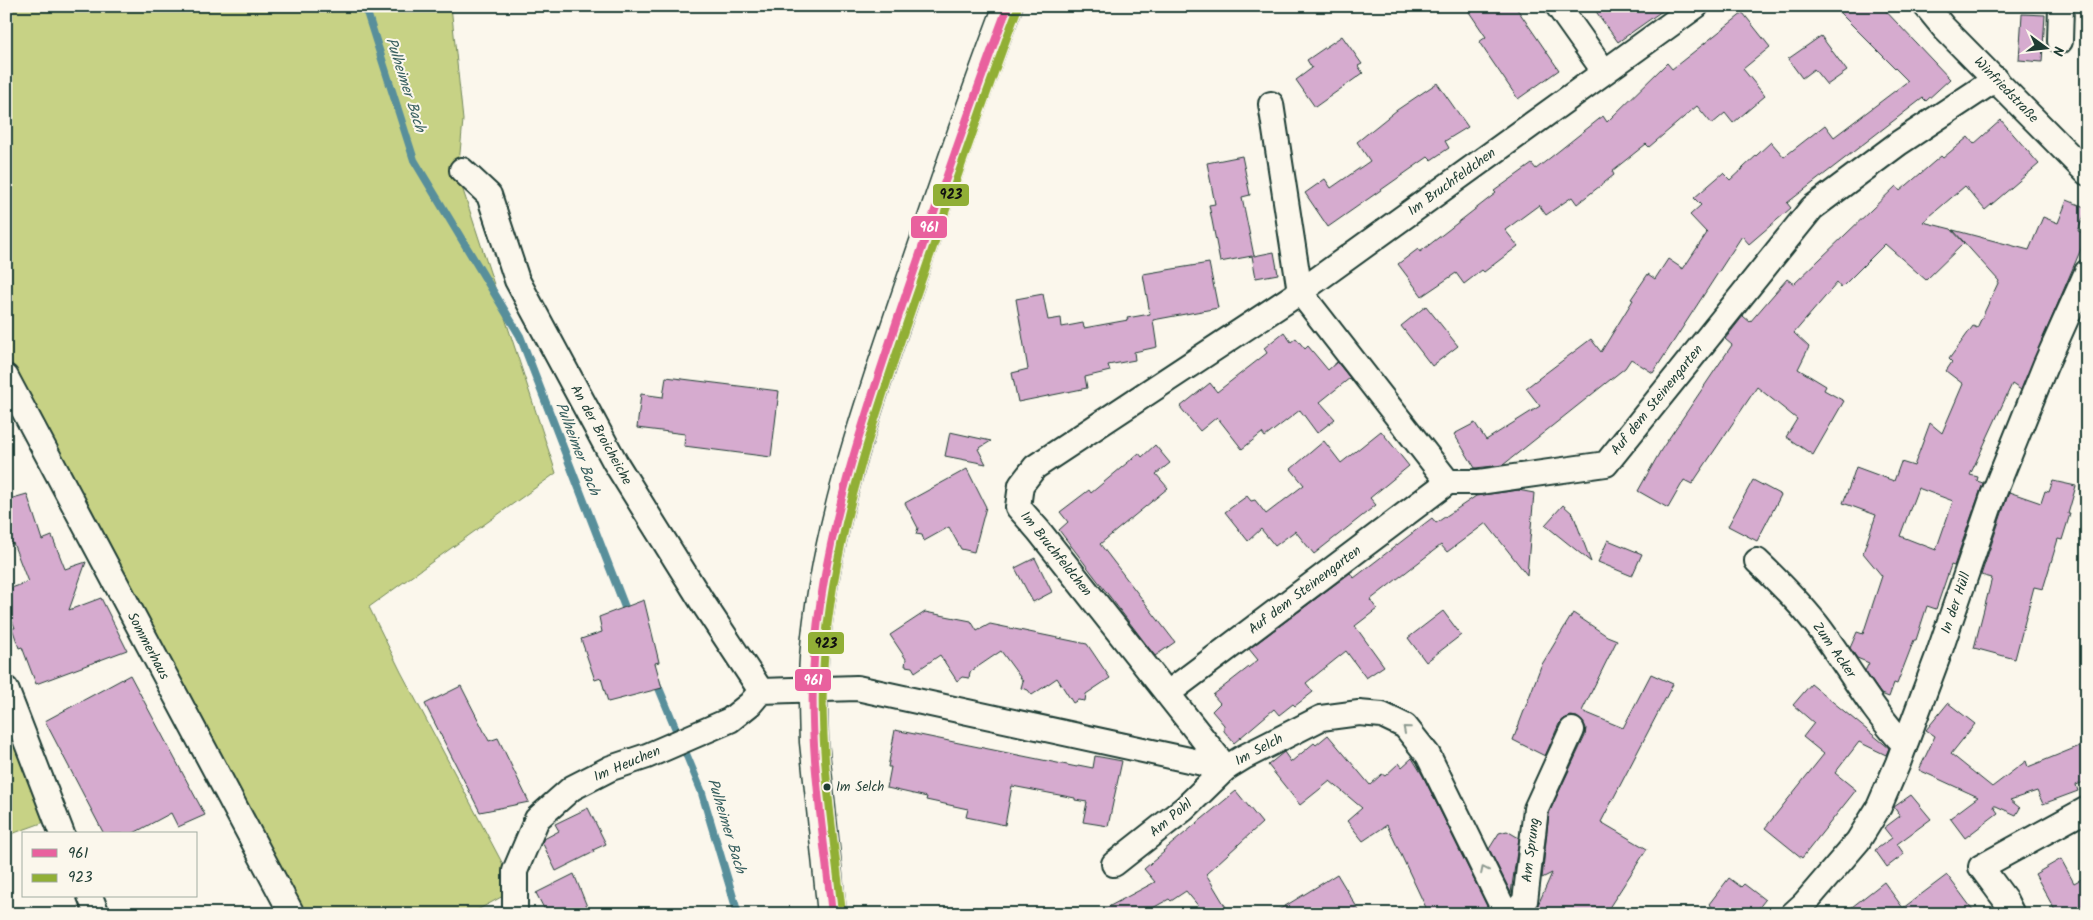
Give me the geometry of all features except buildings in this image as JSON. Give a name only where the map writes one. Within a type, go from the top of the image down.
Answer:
[{"type":"main road","points":[[832,914],[814,742],[813,690],[817,631],[824,582],[839,506],[874,389],[929,227],[1008,6]]},
{"type":"street","points":[[1558,6],[1604,72]]},
{"type":"street","name":"Im Bruchfeldchen","points":[[1235,763],[1168,693],[1018,507],[1021,484],[1035,467],[1300,292],[1696,6]]},
{"type":"street","name":"Winfriedstraße","points":[[1926,6],[1944,28],[2087,173]]},
{"type":"street","points":[[2060,41],[2061,6]]},
{"type":"street","name":"Auf dem Steinengarten","points":[[1168,693],[1448,482],[1479,482],[1606,464],[1812,208],[1899,143],[1996,79]]},
{"type":"street","points":[[1271,104],[1300,292],[1448,482]]},
{"type":"street","name":"An der Broicheiche","points":[[462,170],[488,195],[517,280],[615,462],[701,600],[761,691]]},
{"type":"street","name":"In der Hüll","points":[[1793,914],[1804,904],[1858,841],[1879,807],[1905,745],[1938,656],[1994,493],[2045,366],[2087,272]]},
{"type":"street","name":"Sommerhaus","points":[[6,377],[292,914]]},
{"type":"street","name":"Zum Acker","points":[[1757,560],[1798,601],[1872,704],[1905,745]]},
{"type":"street","name":"Im Selch","points":[[813,690],[858,688],[1235,763],[1321,718],[1359,713],[1382,716],[1405,726],[1428,755],[1506,914]]},
{"type":"street","points":[[6,689],[61,832]]},
{"type":"street","points":[[761,691],[813,690]]},
{"type":"street","name":"Im Heuchen","points":[[516,914],[515,871],[537,819],[572,788],[611,768],[647,756],[730,720],[750,704],[761,691]]},
{"type":"street","name":"Am Sprung","points":[[1512,914],[1525,900],[1536,810],[1572,730]]},
{"type":"street","name":"Am Pohl","points":[[1114,864],[1185,808],[1235,763]]},
{"type":"street","points":[[2012,914],[2004,898],[1981,867],[2087,809]]},
{"type":"street","points":[[91,898],[97,914]]},
{"type":"green space","points":[[6,6],[451,6],[463,120],[458,175],[556,473],[369,607],[401,672],[516,889],[470,914],[295,914],[6,377]]},
{"type":"green space","points":[[6,703],[50,820],[6,836]]},
{"type":"waterway","name":"Pulheimer Bach","points":[[365,6],[414,160],[520,336],[628,615]]},
{"type":"waterway","name":"Pulheimer Bach","points":[[656,681],[701,790],[738,914]]},
{"type":"transit line","name":"961","points":[[832,914],[817,787],[813,723],[814,660],[826,568],[847,477],[874,388],[1008,6]]},
{"type":"transit line","name":"923","points":[[842,913],[827,786],[823,723],[824,660],[836,568],[857,478],[884,390],[990,82],[1017,10]]},
{"type":"place","name":"Im Selch","points":[[827,787]]}]
